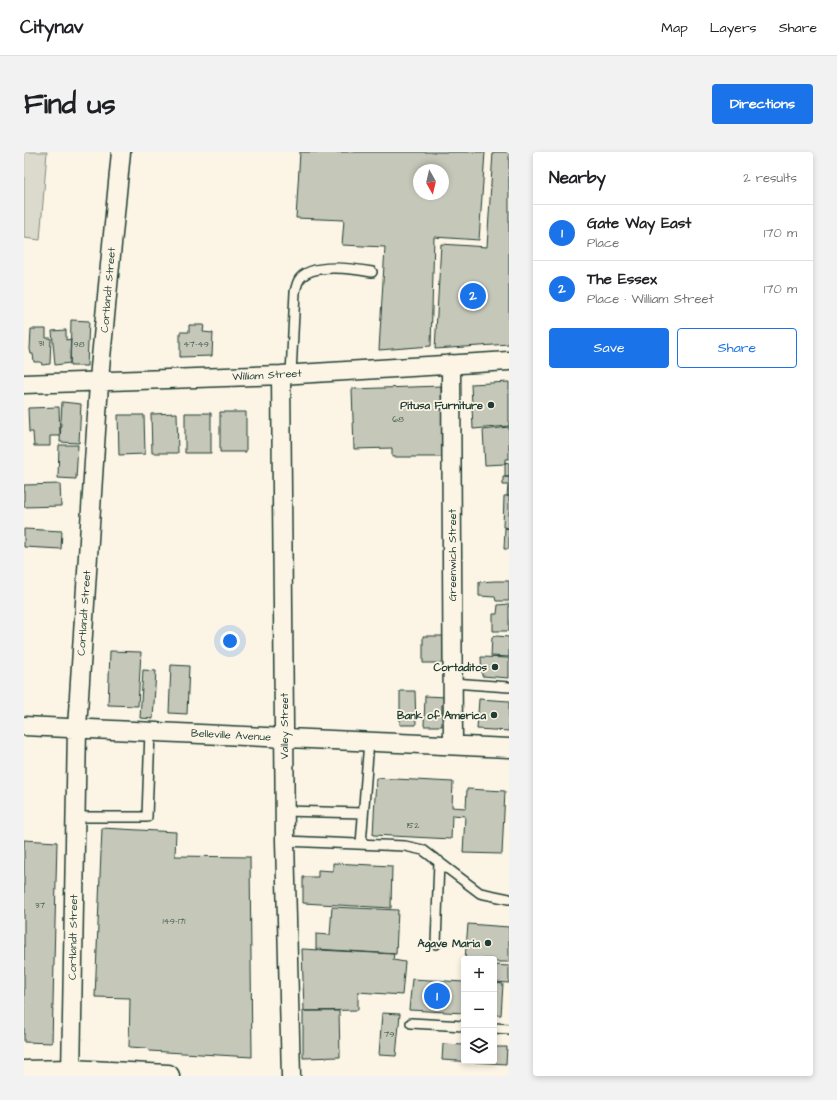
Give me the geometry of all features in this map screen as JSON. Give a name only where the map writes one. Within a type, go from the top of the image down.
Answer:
[{"type":"main road","points":[[24,1072],[168,1076]]},
{"type":"street","name":"Cortlandt Street","points":[[71,1074],[77,728],[99,382],[121,152]]},
{"type":"street","name":"William Street","points":[[24,384],[286,375],[509,361]]},
{"type":"street","name":"Greenwich Street","points":[[451,364],[453,745]]},
{"type":"street","name":"Valley Street","points":[[286,375],[284,811],[291,1076]]},
{"type":"street","name":"Belleville Avenue","points":[[24,726],[509,748]]},
{"type":"lane","points":[[286,375],[295,292],[299,279],[310,272],[323,269],[346,268],[372,272]]},
{"type":"lane","points":[[453,683],[509,687]]},
{"type":"lane","points":[[76,817],[146,817],[150,731]]},
{"type":"lane","points":[[361,844],[369,741]]},
{"type":"lane","points":[[284,811],[363,813]]},
{"type":"lane","points":[[285,841],[405,846],[423,850],[480,892],[509,900]]},
{"type":"lane","points":[[436,944],[439,861]]},
{"type":"lane","points":[[411,1023],[461,1026]]},
{"type":"lane","points":[[497,1028],[509,1029]]},
{"type":"shaded area","points":[[24,152],[47,152],[40,240],[24,238]]},
{"type":"building","points":[[300,152],[485,152],[479,240],[434,237],[431,346],[379,350],[385,247],[342,245],[344,220],[296,218]]},
{"type":"building","points":[[493,152],[509,152],[509,344],[435,349],[441,244],[487,247]]},
{"type":"building","points":[[71,320],[89,321],[87,366],[70,366]]},
{"type":"building","points":[[189,325],[204,325],[203,332],[213,333],[212,356],[180,357],[180,332],[189,332]]},
{"type":"building","points":[[31,329],[46,329],[46,338],[51,338],[50,364],[42,365],[41,362],[34,362],[33,354],[31,354],[30,349]]},
{"type":"building","points":[[66,330],[66,340],[71,339],[70,363],[55,365],[52,331]]},
{"type":"building","name":"Pitusa Furniture","points":[[509,382],[509,426],[473,429],[471,384]]},
{"type":"building","points":[[441,386],[443,457],[392,457],[392,448],[354,449],[352,389]]},
{"type":"building","points":[[62,402],[81,404],[79,443],[60,442]]},
{"type":"building","points":[[59,407],[60,436],[50,436],[50,446],[34,446],[33,432],[29,432],[28,408]]},
{"type":"building","points":[[220,412],[246,412],[246,452],[220,452]]},
{"type":"building","points":[[177,413],[178,453],[152,453],[151,414]]},
{"type":"building","points":[[185,413],[211,413],[211,453],[185,453]]},
{"type":"building","points":[[118,415],[144,415],[145,454],[119,455]]},
{"type":"building","points":[[509,427],[509,459],[505,459],[505,464],[485,465],[483,430]]},
{"type":"building","points":[[59,445],[78,445],[76,479],[58,478]]},
{"type":"building","points":[[505,462],[509,463],[509,477],[505,477]]},
{"type":"building","points":[[503,477],[509,477],[509,496],[507,496],[508,485],[503,485]]},
{"type":"building","points":[[60,484],[61,506],[24,507],[24,485]]},
{"type":"building","points":[[504,496],[509,496],[509,528],[503,527]]},
{"type":"building","points":[[505,528],[509,529],[509,549],[504,549]]},
{"type":"building","points":[[24,529],[62,531],[61,549],[24,547]]},
{"type":"building","points":[[509,581],[509,601],[496,601],[495,597],[479,596],[479,582]]},
{"type":"building","points":[[509,604],[509,631],[493,631],[493,614],[497,614],[498,605]]},
{"type":"building","points":[[423,636],[446,636],[445,663],[423,663]]},
{"type":"building","points":[[492,637],[509,637],[509,657],[491,656]]},
{"type":"building","points":[[110,651],[141,652],[138,706],[108,705]]},
{"type":"building","name":"Cortaditos","points":[[481,657],[509,658],[509,678],[482,676]]},
{"type":"building","points":[[171,665],[189,666],[187,714],[169,713]]},
{"type":"building","points":[[143,670],[156,671],[153,719],[140,718]]},
{"type":"building","points":[[400,691],[415,691],[416,725],[400,725]]},
{"type":"building","points":[[425,696],[447,697],[446,704],[442,704],[442,726],[424,726]]},
{"type":"building","name":"Bank of America","points":[[479,699],[509,701],[509,731],[477,729]]},
{"type":"building","points":[[376,778],[453,782],[452,807],[466,808],[467,789],[505,791],[502,854],[463,853],[465,816],[452,815],[451,839],[373,835]]},
{"type":"building","points":[[102,828],[176,832],[175,856],[250,857],[252,1057],[149,1051],[146,1048],[129,1047],[130,998],[95,997]]},
{"type":"building","points":[[24,840],[57,842],[52,1043],[24,1042]]},
{"type":"building","points":[[333,863],[392,866],[391,908],[303,903],[303,877],[318,877],[318,870],[333,871]]},
{"type":"building","points":[[332,907],[398,910],[396,954],[316,949],[316,934],[330,935]]},
{"type":"building","name":"Agave Maria","points":[[468,924],[509,927],[509,962],[497,962],[497,956],[465,956]]},
{"type":"building","points":[[302,949],[394,954],[393,960],[405,962],[402,995],[358,992],[358,1010],[304,1011]]},
{"type":"building","points":[[497,965],[509,966],[509,983],[497,982]]},
{"type":"building","points":[[412,979],[461,982],[461,1013],[409,1010]]},
{"type":"building","points":[[497,983],[503,984],[501,1015],[497,1015]]},
{"type":"building","points":[[303,1011],[339,1011],[340,1057],[303,1058]]},
{"type":"building","points":[[382,1013],[400,1014],[396,1056],[379,1055]]},
{"type":"building","points":[[443,1044],[461,1045],[461,1061],[442,1060]]},
{"type":"building","points":[[497,1047],[507,1047],[506,1064],[497,1063]]},
{"type":"place","name":"The Essex","points":[[473,296]]},
{"type":"place","name":"Pitusa Furniture","points":[[491,405]]},
{"type":"place","name":"Cortaditos","points":[[495,667]]},
{"type":"place","name":"Bank of America","points":[[494,715]]},
{"type":"place","name":"Agave Maria","points":[[488,943]]},
{"type":"place","name":"Gate Way East","points":[[437,996]]}]
